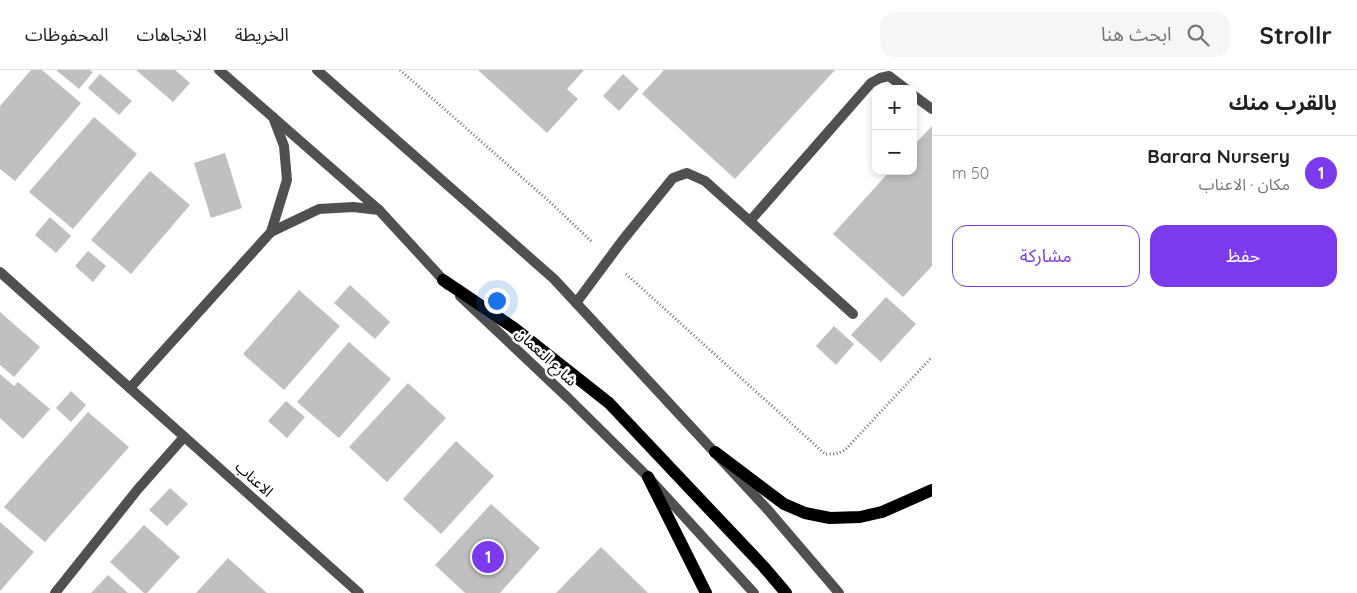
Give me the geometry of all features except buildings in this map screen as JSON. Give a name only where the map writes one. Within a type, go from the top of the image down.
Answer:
[{"type":"main road","points":[[443,280],[514,328],[608,403],[763,566],[786,593]]},
{"type":"main road","points":[[715,452],[784,504],[805,513],[830,518],[860,517],[882,512],[932,490]]},
{"type":"main road","points":[[648,477],[706,593]]},
{"type":"street","name":"شارع النعمان","points":[[219,70],[379,210],[443,280],[568,398],[648,477],[754,593]]},
{"type":"street","points":[[317,70],[554,279],[768,510],[839,593]]},
{"type":"street","points":[[750,221],[871,83],[889,76],[901,85]]},
{"type":"street","points":[[917,98],[932,109]]},
{"type":"street","points":[[271,232],[287,180],[284,146],[273,117]]},
{"type":"street","points":[[576,303],[673,178],[687,173],[705,181],[853,314]]},
{"type":"street","points":[[130,388],[271,232],[319,209],[353,207],[379,210]]},
{"type":"street","name":"الاعناب","points":[[0,272],[359,593]]},
{"type":"street","points":[[55,593],[138,489],[184,437]]},
{"type":"path","points":[[400,70],[551,203],[825,454],[836,454],[845,450],[932,357]]},
{"type":"place","name":"Barara Nursery","points":[[488,557]]}]
